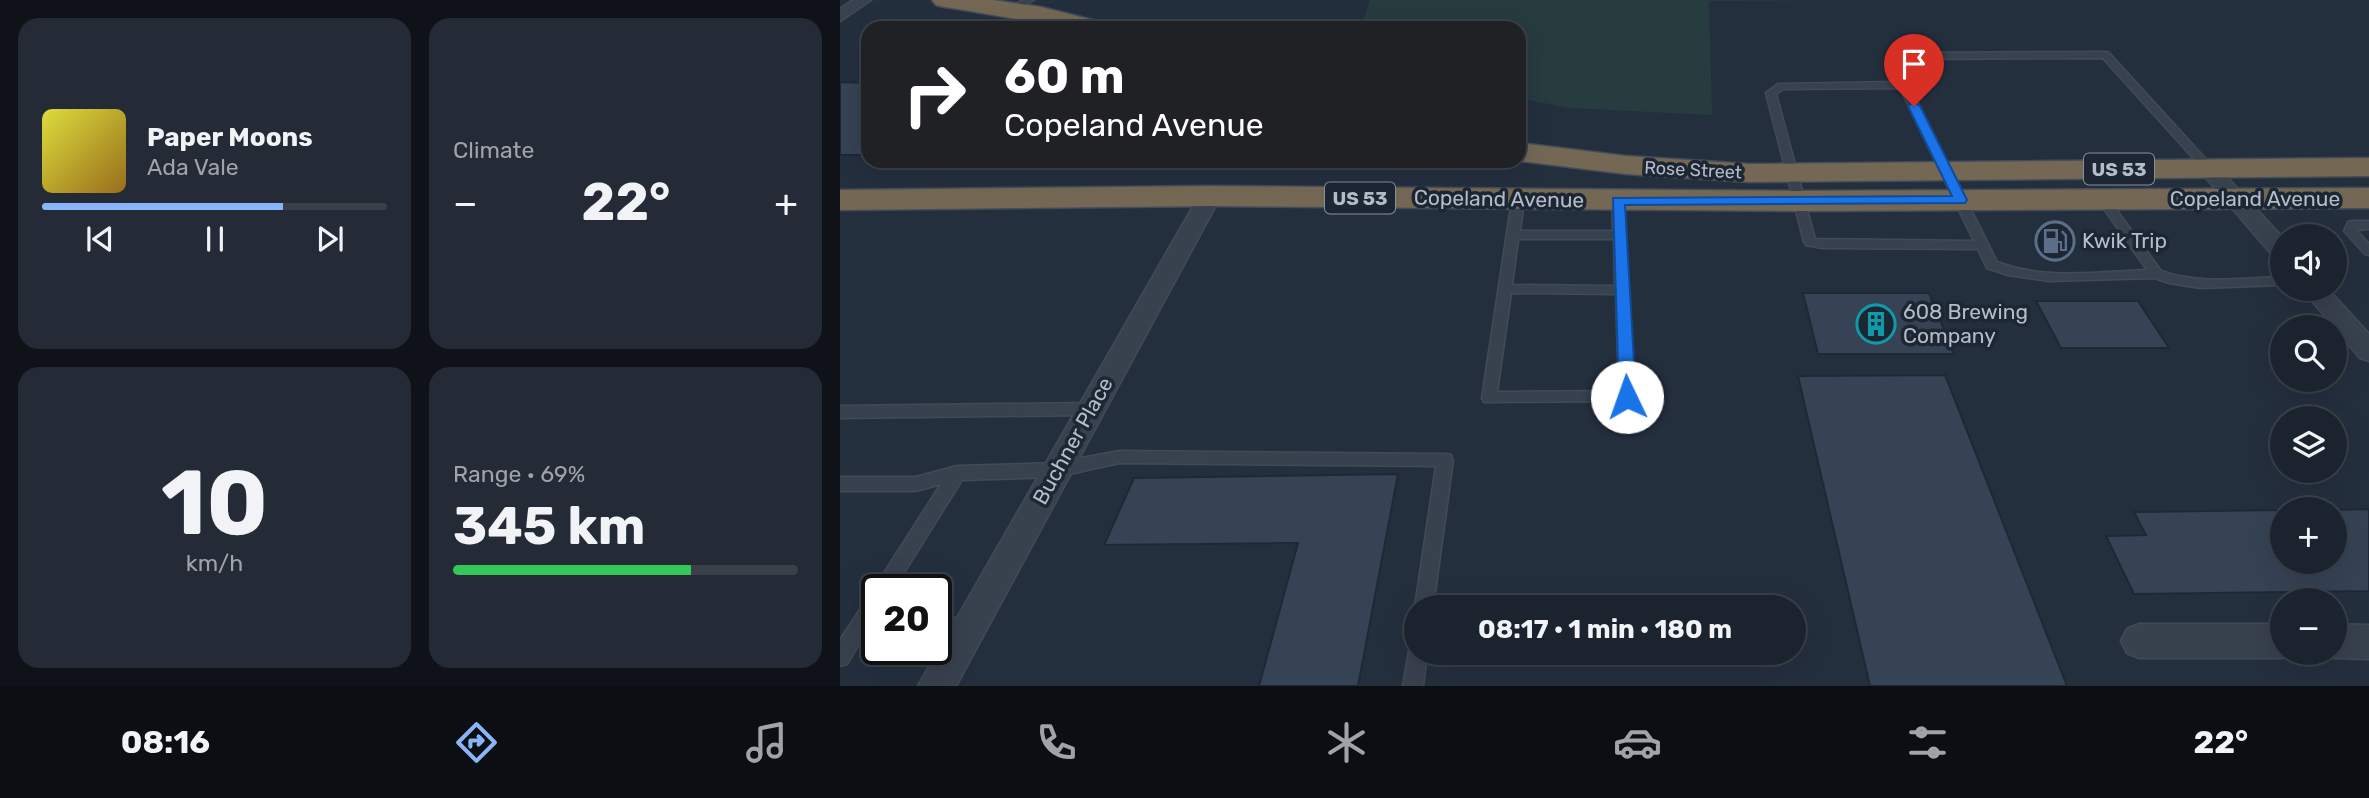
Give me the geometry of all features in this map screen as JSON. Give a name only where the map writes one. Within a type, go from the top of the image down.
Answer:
[{"type":"highway","points":[[944,0],[1020,5],[1068,21]]},
{"type":"highway","name":"Rose Street","points":[[1526,153],[1626,166],[1750,173],[1796,187],[1869,170]]},
{"type":"highway","name":"Copeland Avenue","points":[[1869,170],[2369,167]]},
{"type":"highway","name":"Copeland Avenue","points":[[840,200],[1210,196],[1618,201],[1796,187],[1960,200],[2369,198]]},
{"type":"street","points":[[840,16],[863,0]]},
{"type":"street","points":[[2208,168],[2270,238]]},
{"type":"street","name":"Buchner Place","points":[[936,686],[1210,196]]},
{"type":"street","points":[[2325,301],[2369,351]]},
{"type":"street","points":[[2139,641],[2270,641]]},
{"type":"street","points":[[2347,642],[2369,642]]},
{"type":"lane","points":[[2157,274],[2039,276],[2008,273],[1992,265],[1894,65],[1896,59],[1903,56],[2106,55],[2208,168]]},
{"type":"lane","points":[[1904,85],[1781,86],[1774,88],[1771,93],[1810,242],[1982,245]]},
{"type":"lane","points":[[2103,199],[2157,274],[2168,280],[2270,281]]},
{"type":"lane","points":[[1518,200],[1489,398],[1627,397],[1618,201]]},
{"type":"lane","points":[[2369,225],[2352,225],[2350,231],[2369,251]]},
{"type":"lane","points":[[1513,236],[1620,236]]},
{"type":"lane","points":[[1505,289],[1622,290]]},
{"type":"lane","points":[[840,412],[1090,409]]},
{"type":"lane","points":[[840,484],[916,484],[957,473],[1056,470],[1119,457],[1445,460],[1426,595]]},
{"type":"lane","points":[[893,574],[957,473]]},
{"type":"lane","points":[[952,627],[969,627]]},
{"type":"lane","points":[[840,657],[861,635]]},
{"type":"lane","points":[[1413,686],[1416,665]]},
{"type":"green space","points":[[1370,0],[1838,0],[1709,1],[1712,115],[1569,108],[1526,99],[1526,21],[1363,21]]},
{"type":"building","points":[[840,82],[861,83],[861,155],[840,155]]},
{"type":"building","name":"608 Brewing Company","points":[[1803,293],[1929,293],[1954,354],[1818,354]]},
{"type":"building","points":[[2036,301],[2138,301],[2169,348],[2061,348]]},
{"type":"building","points":[[1945,375],[2067,686],[1870,686],[1798,376]]},
{"type":"building","points":[[1398,474],[1358,686],[1259,686],[1298,543],[1104,545],[1134,478]]},
{"type":"building","points":[[2369,509],[2369,591],[2347,591],[2347,588],[2270,588],[2270,592],[2134,594],[2106,536],[2146,535],[2134,512],[2270,510],[2270,574],[2347,574],[2347,510]]},
{"type":"place","name":"Kwik Trip","points":[[2055,241]]},
{"type":"place","name":"608 Brewing Company","points":[[1876,324]]},
{"type":"route","points":[[1627,397],[1618,201],[1960,200],[1914,106]]}]
